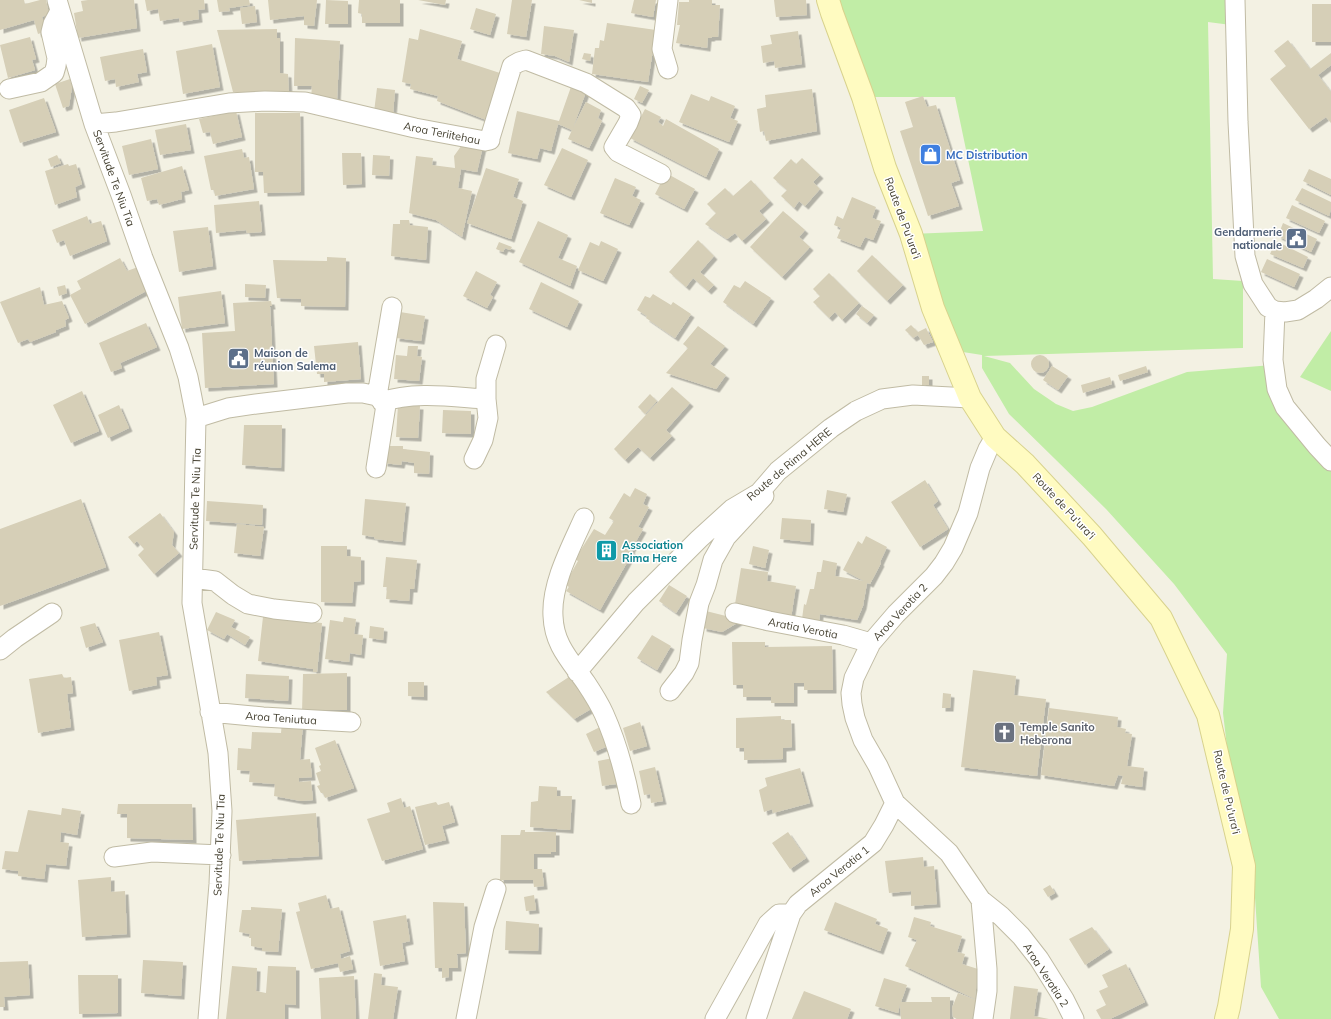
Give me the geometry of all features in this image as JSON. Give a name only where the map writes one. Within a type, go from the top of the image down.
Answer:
[{"type":"main road","name":"Route de Pu'ura'i","points":[[828,0],[910,234],[933,308],[970,398],[995,437],[1025,464],[1092,536],[1161,618],[1208,715],[1244,866],[1242,930],[1226,1019]]},
{"type":"street","points":[[668,0],[662,49],[668,69]]},
{"type":"street","points":[[1235,0],[1238,122],[1245,256],[1253,284],[1268,307],[1275,311],[1285,312],[1298,310],[1316,299],[1331,287]]},
{"type":"street","points":[[9,89],[41,82],[54,73],[57,58],[52,32],[59,5]]},
{"type":"street","name":"Servitude Te Niu Tia","points":[[59,5],[94,124],[143,258],[179,348],[188,377],[196,418],[192,603],[218,753],[222,811],[221,855],[208,1019]]},
{"type":"street","name":"Aroa Teriitehau","points":[[94,124],[116,122],[230,103],[266,101],[305,102],[415,128],[485,142],[490,140],[512,66],[526,60],[586,83],[626,108],[631,115],[614,147],[618,152],[661,174]]},
{"type":"street","points":[[379,399],[392,307]]},
{"type":"street","points":[[1275,311],[1273,360],[1277,389],[1285,407],[1331,461]]},
{"type":"street","points":[[474,460],[483,440],[488,418],[486,379],[496,345]]},
{"type":"street","points":[[196,418],[228,408],[347,393],[363,394],[379,399],[439,396],[486,399]]},
{"type":"street","name":"Route de Rima HERE","points":[[578,672],[636,602],[699,539],[732,510],[758,492],[778,471],[831,428],[856,411],[882,398],[913,395],[970,398]]},
{"type":"street","points":[[376,468],[386,405],[379,399]]},
{"type":"street","name":"Aroa Verotia 2","points":[[995,437],[980,468],[968,513],[950,553],[934,576],[896,614],[870,643],[854,678],[852,704],[855,718],[863,740],[878,766],[895,803],[949,853],[981,900],[1001,916],[1021,936],[1039,959],[1064,999],[1074,1019]]},
{"type":"street","points":[[670,691],[684,673],[689,663],[699,603],[713,560],[726,537],[748,515],[773,486],[778,471]]},
{"type":"street","points":[[584,518],[560,574],[554,598],[553,616],[556,637],[567,658],[586,683],[604,714],[625,772],[631,804]]},
{"type":"street","points":[[193,578],[215,581],[248,604],[312,614]]},
{"type":"street","points":[[0,650],[52,613]]},
{"type":"street","name":"Aratia Verotia","points":[[735,613],[843,635],[870,643]]},
{"type":"street","name":"Aroa Teniutua","points":[[210,712],[263,717],[351,722]]},
{"type":"street","name":"Aroa Verotia 1","points":[[756,1019],[791,914],[798,904],[873,843],[895,803]]},
{"type":"street","points":[[114,857],[152,852],[221,855]]},
{"type":"street","points":[[466,1019],[484,927],[496,889]]},
{"type":"street","name":"Aroa Verotia 2","points":[[981,900],[987,969],[987,991],[983,1019]]},
{"type":"street","points":[[715,1019],[768,924],[779,914],[791,914]]},
{"type":"green space","points":[[829,0],[1232,0],[1231,25],[1208,22],[1213,279],[1243,281],[1243,348],[984,356],[1010,363],[1034,389],[1056,404],[1073,411],[1092,407],[1187,372],[1273,365],[1279,388],[1331,469],[1331,1019],[1279,1019],[1261,987],[1253,868],[1227,747],[1223,713],[1227,654],[1174,584],[1106,509],[1009,414],[982,368],[982,355],[950,350],[911,234],[983,231],[955,97],[863,97]]},
{"type":"green space","points":[[1331,331],[1331,391],[1300,377]]},
{"type":"building","points":[[0,0],[24,0],[25,4],[46,0],[49,14],[42,17],[46,31],[38,34],[34,20],[0,30]]},
{"type":"building","points":[[134,0],[137,28],[78,38],[74,13],[83,11],[81,1]]},
{"type":"building","points":[[145,0],[204,0],[205,9],[198,10],[199,19],[180,22],[179,18],[160,21],[158,9],[147,11]]},
{"type":"building","points":[[217,0],[249,0],[250,5],[229,8],[230,11],[219,12]]},
{"type":"building","points":[[268,0],[317,0],[314,26],[304,25],[304,16],[270,20]]},
{"type":"building","points":[[326,0],[348,1],[348,24],[325,24]]},
{"type":"building","points":[[359,0],[400,0],[400,23],[362,23],[362,14],[358,13]]},
{"type":"building","points":[[418,0],[446,0],[445,5]]},
{"type":"building","points":[[512,0],[532,0],[526,37],[507,34]]},
{"type":"building","points":[[579,0],[592,0],[592,3]]},
{"type":"building","points":[[634,0],[656,0],[653,17],[631,13]]},
{"type":"building","points":[[689,0],[712,0],[712,5],[720,5],[718,37],[708,38],[707,48],[676,43],[680,25],[677,25],[679,2],[689,2]]},
{"type":"building","points":[[774,0],[806,0],[807,15],[776,17]]},
{"type":"building","points":[[1312,4],[1331,4],[1331,42],[1312,42]]},
{"type":"building","points":[[255,6],[257,22],[242,24],[240,8]]},
{"type":"building","points":[[476,8],[496,14],[490,35],[470,29]]},
{"type":"building","points":[[607,23],[656,30],[648,82],[592,74],[595,48],[599,48],[600,40],[604,41]]},
{"type":"building","points":[[544,26],[574,30],[569,62],[555,56],[541,54]]},
{"type":"building","points":[[277,29],[277,38],[280,38],[280,73],[288,74],[289,94],[233,92],[217,30]]},
{"type":"building","points":[[420,29],[462,41],[457,59],[500,73],[489,121],[437,101],[438,96],[410,89],[411,84],[402,82],[409,38],[418,40]]},
{"type":"building","points":[[798,31],[802,64],[775,68],[774,61],[763,63],[761,46],[772,44],[770,35]]},
{"type":"building","points":[[30,37],[36,59],[32,60],[35,70],[8,78],[0,45]]},
{"type":"building","points":[[295,38],[340,41],[337,100],[311,98],[312,86],[294,86]]},
{"type":"building","points":[[1288,40],[1310,69],[1331,53],[1331,65],[1318,75],[1331,92],[1331,123],[1326,117],[1309,129],[1270,79],[1286,66],[1274,51]]},
{"type":"building","points":[[212,44],[220,87],[183,94],[176,51]]},
{"type":"building","points":[[143,49],[147,72],[137,74],[139,82],[116,87],[115,79],[105,81],[100,57]]},
{"type":"building","points":[[584,53],[591,54],[590,61],[582,59]]},
{"type":"building","points":[[70,79],[72,87],[69,106],[63,108],[55,84]]},
{"type":"building","points":[[572,84],[587,89],[573,128],[586,102],[601,110],[598,118],[602,121],[589,148],[568,139],[572,130],[558,124],[551,151],[540,148],[537,159],[508,153],[517,111],[559,121]]},
{"type":"building","points":[[640,86],[649,90],[642,103],[634,99]]},
{"type":"building","points":[[377,88],[395,90],[393,114],[374,112]]},
{"type":"building","points":[[812,89],[817,131],[766,141],[764,131],[760,132],[757,109],[766,107],[765,95]]},
{"type":"building","points":[[691,94],[709,101],[711,96],[735,106],[730,118],[738,121],[729,142],[679,122]]},
{"type":"building","name":"MC Distribution","points":[[923,96],[927,107],[936,105],[960,180],[951,183],[959,206],[928,216],[900,131],[913,127],[905,102]]},
{"type":"building","points":[[44,98],[56,132],[20,143],[9,110]]},
{"type":"building","points":[[645,109],[661,117],[658,122],[663,126],[666,119],[719,149],[706,177],[630,138]]},
{"type":"building","points":[[236,111],[242,137],[213,144],[210,132],[203,133],[199,119]]},
{"type":"building","points":[[255,113],[300,113],[301,192],[264,193],[263,172],[255,172]]},
{"type":"building","points":[[186,124],[191,150],[160,155],[155,130]]},
{"type":"building","points":[[151,139],[158,169],[129,175],[122,146]]},
{"type":"building","points":[[464,142],[483,146],[477,172],[461,169],[458,188],[472,191],[462,237],[436,220],[409,213],[416,156],[433,158],[432,165],[455,168],[454,156]]},
{"type":"building","points":[[562,148],[588,160],[571,197],[544,185]]},
{"type":"building","points":[[242,149],[244,158],[249,157],[254,189],[215,196],[214,190],[211,190],[204,156]]},
{"type":"building","points":[[342,153],[361,153],[362,184],[343,185]]},
{"type":"building","points":[[57,155],[61,163],[51,167],[48,159]]},
{"type":"building","points":[[373,155],[390,156],[389,176],[372,175]]},
{"type":"building","points":[[802,158],[820,175],[813,182],[820,189],[805,206],[799,201],[794,208],[781,196],[787,190],[773,178],[791,159],[796,164]]},
{"type":"building","points":[[68,164],[69,166],[76,164],[82,184],[75,187],[77,197],[55,205],[45,171]]},
{"type":"building","points":[[182,166],[189,190],[181,192],[182,199],[159,205],[157,199],[147,201],[141,178]]},
{"type":"building","points":[[486,168],[519,179],[513,197],[523,201],[511,239],[467,223]]},
{"type":"building","points":[[1309,169],[1331,179],[1331,195],[1303,181]]},
{"type":"building","points":[[666,173],[695,189],[684,209],[655,194]]},
{"type":"building","points":[[615,178],[636,187],[632,196],[641,200],[629,225],[600,213]]},
{"type":"building","points":[[751,180],[770,201],[759,211],[766,219],[742,241],[735,233],[727,239],[705,224],[716,213],[707,204],[725,188],[733,196]]},
{"type":"building","name":"Gendarmerie nationale","points":[[1302,188],[1331,202],[1329,216],[1295,200]]},
{"type":"building","points":[[852,197],[876,207],[872,218],[881,221],[873,240],[865,237],[860,247],[837,238],[841,228],[834,225],[837,216],[843,219]]},
{"type":"building","points":[[259,201],[262,232],[247,233],[246,230],[216,233],[214,205]]},
{"type":"building","name":"Gendarmerie nationale","points":[[1292,205],[1325,221],[1319,233],[1286,218]]},
{"type":"building","points":[[783,211],[805,230],[799,237],[810,247],[782,277],[750,247]]},
{"type":"building","points":[[87,216],[90,224],[101,221],[107,241],[70,256],[64,240],[57,243],[52,230]]},
{"type":"building","points":[[400,220],[409,220],[410,225],[428,227],[426,260],[391,256],[393,224],[400,224]]},
{"type":"building","points":[[538,221],[568,235],[558,258],[577,266],[570,286],[519,262]]},
{"type":"building","name":"Gendarmerie nationale","points":[[1283,223],[1317,239],[1311,252],[1278,236]]},
{"type":"building","points":[[208,227],[213,266],[179,272],[173,231]]},
{"type":"building","points":[[698,240],[714,256],[700,272],[714,285],[708,291],[693,278],[686,287],[669,272]]},
{"type":"building","points":[[601,241],[618,249],[603,281],[578,270],[590,242],[599,246]]},
{"type":"building","name":"Gendarmerie nationale","points":[[1276,241],[1308,257],[1303,268],[1270,254]]},
{"type":"building","points":[[499,242],[512,247],[510,250],[505,248],[503,252],[496,249]]},
{"type":"building","points":[[872,255],[903,285],[887,301],[857,271]]},
{"type":"building","points":[[327,257],[346,258],[345,307],[301,306],[301,299],[277,298],[273,260],[327,261]]},
{"type":"building","points":[[120,258],[127,271],[138,267],[148,290],[85,324],[70,295],[81,289],[77,281]]},
{"type":"building","name":"Gendarmerie nationale","points":[[1267,259],[1300,274],[1294,287],[1261,272]]},
{"type":"building","points":[[476,271],[497,282],[490,295],[493,297],[487,308],[463,296]]},
{"type":"building","points":[[829,273],[859,303],[842,320],[835,312],[829,318],[813,302],[820,296],[813,289]]},
{"type":"building","points":[[745,281],[771,298],[753,324],[723,302],[734,285],[740,288]]},
{"type":"building","points":[[541,282],[579,301],[567,327],[529,309]]},
{"type":"building","points":[[245,284],[266,285],[265,298],[245,297]]},
{"type":"building","points":[[65,285],[67,293],[59,296],[57,287]]},
{"type":"building","points":[[40,287],[44,305],[62,301],[69,318],[65,320],[66,326],[56,330],[56,332],[30,342],[28,339],[18,343],[0,302]]},
{"type":"building","points":[[221,291],[225,323],[182,329],[178,297]]},
{"type":"building","points":[[653,294],[671,305],[673,302],[691,314],[675,338],[637,310],[645,296],[650,298]]},
{"type":"building","name":"Maison de réunion Salema","points":[[271,301],[274,384],[205,388],[202,333],[235,331],[233,303]]},
{"type":"building","points":[[862,306],[874,315],[867,323],[856,314]]},
{"type":"building","points":[[400,312],[425,316],[421,341],[396,338]]},
{"type":"building","points":[[146,323],[157,347],[120,363],[122,368],[111,372],[99,343]]},
{"type":"building","points":[[911,325],[918,332],[926,328],[933,342],[924,345],[918,335],[913,338],[905,330]]},
{"type":"building","points":[[698,326],[725,346],[710,364],[726,375],[716,389],[666,373],[688,348],[683,344]]},
{"type":"building","points":[[358,342],[361,379],[324,382],[324,374],[317,374],[314,346]]},
{"type":"building","points":[[408,346],[418,346],[417,356],[422,357],[419,381],[394,379],[396,355],[407,356]]},
{"type":"building","points":[[1040,355],[1046,358],[1049,364],[1046,370],[1040,373],[1034,370],[1031,364],[1034,358]]},
{"type":"building","points":[[1052,366],[1068,376],[1058,390],[1043,380]]},
{"type":"building","points":[[1146,366],[1148,372],[1120,381],[1118,375]]},
{"type":"building","points":[[922,376],[929,376],[929,385],[922,385]]},
{"type":"building","points":[[1110,377],[1112,384],[1083,393],[1081,385]]},
{"type":"building","points":[[672,387],[690,403],[666,430],[672,436],[650,458],[638,447],[625,460],[614,449]]},
{"type":"building","points":[[82,391],[99,431],[71,443],[53,405]]},
{"type":"building","points":[[650,394],[657,401],[645,414],[638,407]]},
{"type":"building","points":[[119,405],[129,428],[108,438],[98,415]]},
{"type":"building","points":[[398,405],[420,406],[418,438],[396,437]]},
{"type":"building","points":[[443,410],[471,411],[471,434],[442,433]]},
{"type":"building","points":[[244,425],[282,425],[281,468],[242,465]]},
{"type":"building","points":[[385,446],[403,446],[403,449],[430,452],[429,474],[414,473],[414,463],[402,461],[401,465],[384,463]]},
{"type":"building","points":[[925,480],[938,501],[933,505],[948,529],[920,547],[891,502]]},
{"type":"building","name":"Association Rima Here","points":[[635,488],[647,494],[643,504],[649,507],[638,527],[643,529],[631,550],[633,552],[600,610],[566,591],[569,587],[565,584],[578,561],[575,559],[594,529],[605,535],[614,521],[609,518],[624,493],[630,497]]},
{"type":"building","points":[[827,490],[847,494],[843,512],[824,509]]},
{"type":"building","points":[[81,499],[106,567],[0,606],[0,529]]},
{"type":"building","points":[[365,499],[406,503],[402,542],[375,539],[374,537],[362,535]]},
{"type":"building","points":[[207,501],[263,505],[262,525],[206,521]]},
{"type":"building","points":[[160,513],[174,532],[172,545],[179,553],[154,574],[138,555],[144,549],[137,541],[134,544],[128,537]]},
{"type":"building","points":[[782,518],[811,520],[810,542],[780,539]]},
{"type":"building","points":[[237,524],[264,527],[260,556],[234,553]]},
{"type":"building","points":[[866,536],[887,547],[880,562],[881,563],[870,584],[867,583],[863,606],[857,620],[820,614],[819,622],[802,619],[804,604],[806,605],[810,589],[814,589],[817,572],[821,572],[823,560],[837,563],[835,576],[864,581],[843,570],[858,541],[862,544]]},
{"type":"building","points":[[321,546],[347,546],[347,556],[361,557],[361,581],[354,582],[352,603],[321,602]]},
{"type":"building","points":[[753,546],[769,550],[765,568],[749,564]]},
{"type":"building","points":[[386,557],[417,560],[414,589],[410,589],[409,601],[386,599],[387,587],[383,587]]},
{"type":"building","points":[[741,568],[768,572],[767,581],[796,586],[791,618],[758,613],[759,609],[735,604]]},
{"type":"building","points":[[669,585],[687,596],[676,613],[659,601]]},
{"type":"building","points":[[706,611],[742,620],[722,632],[703,628]]},
{"type":"building","points":[[216,612],[235,620],[231,627],[250,637],[245,645],[227,634],[224,639],[207,630]]},
{"type":"building","points":[[263,617],[322,623],[317,672],[313,672],[313,669],[258,661]]},
{"type":"building","points":[[344,617],[356,619],[354,634],[363,635],[361,655],[350,653],[349,662],[325,659],[330,620],[343,622]]},
{"type":"building","points":[[95,623],[103,642],[86,648],[80,627]]},
{"type":"building","points":[[370,626],[384,628],[383,640],[369,638]]},
{"type":"building","points":[[159,632],[168,675],[156,677],[157,685],[129,691],[119,640]]},
{"type":"building","points":[[652,635],[671,646],[657,670],[637,658]]},
{"type":"building","points":[[732,642],[765,642],[765,647],[832,646],[833,690],[804,690],[804,683],[794,683],[794,703],[771,703],[771,697],[743,697],[743,685],[733,685]]},
{"type":"building","name":"Temple Sanito Heberona","points":[[973,670],[1016,676],[1014,695],[1046,699],[1037,776],[961,767]]},
{"type":"building","points":[[347,673],[347,710],[310,710],[310,714],[302,713],[303,674]]},
{"type":"building","points":[[575,673],[596,706],[574,719],[546,692]]},
{"type":"building","points":[[62,674],[64,678],[71,677],[73,693],[67,694],[71,727],[38,733],[29,679]]},
{"type":"building","points":[[246,674],[289,676],[288,701],[245,698]]},
{"type":"building","points":[[408,682],[424,682],[424,697],[408,696]]},
{"type":"building","points":[[943,693],[951,694],[950,708],[942,708]]},
{"type":"building","points":[[1049,708],[1118,717],[1117,727],[1126,729],[1125,733],[1132,734],[1127,766],[1144,768],[1142,787],[1121,784],[1123,776],[1118,775],[1114,786],[1041,775]]},
{"type":"building","points":[[781,716],[781,720],[791,720],[792,747],[783,748],[783,759],[744,760],[744,748],[736,748],[736,718]]},
{"type":"building","points":[[282,722],[303,723],[300,760],[310,759],[312,777],[299,778],[299,782],[311,781],[313,800],[301,801],[274,796],[275,784],[249,782],[250,771],[237,770],[238,748],[251,749],[252,732],[281,733]]},
{"type":"building","points":[[640,722],[647,746],[630,751],[623,728]]},
{"type":"building","points":[[600,727],[608,746],[594,752],[586,734]]},
{"type":"building","points":[[335,740],[354,788],[325,798],[317,786],[320,785],[316,773],[321,771],[319,766],[321,765],[315,748]]},
{"type":"building","points":[[618,757],[623,783],[602,786],[598,761]]},
{"type":"building","points":[[655,767],[663,801],[651,803],[650,794],[644,795],[639,771]]},
{"type":"building","points":[[800,768],[810,803],[773,813],[772,809],[764,812],[759,790],[767,786],[765,778]]},
{"type":"building","points":[[539,786],[557,787],[557,796],[572,796],[570,830],[530,827],[531,802],[538,801]]},
{"type":"building","points":[[401,798],[404,808],[410,806],[423,849],[382,861],[367,819],[390,812],[387,803]]},
{"type":"building","points":[[436,802],[438,805],[449,802],[455,822],[442,826],[446,840],[425,845],[415,807]]},
{"type":"building","points":[[118,804],[192,804],[193,840],[127,838],[127,814],[117,814]]},
{"type":"building","points":[[62,808],[81,811],[77,835],[61,832],[60,842],[69,843],[66,866],[46,864],[44,879],[18,876],[18,871],[2,869],[5,851],[18,852],[28,810],[61,815]]},
{"type":"building","points":[[316,813],[319,856],[239,861],[236,820]]},
{"type":"building","points":[[521,830],[525,830],[525,832],[556,832],[556,852],[551,852],[551,854],[534,854],[534,869],[542,869],[544,886],[534,887],[533,880],[500,880],[501,835],[520,835]]},
{"type":"building","points":[[788,832],[806,858],[790,869],[772,843]]},
{"type":"building","points":[[923,857],[924,867],[934,866],[937,904],[911,906],[911,891],[889,893],[885,861]]},
{"type":"building","points":[[111,877],[111,892],[125,891],[127,934],[82,937],[78,880]]},
{"type":"building","points":[[1050,885],[1055,893],[1048,897],[1043,889]]},
{"type":"building","points":[[326,895],[330,909],[339,907],[350,951],[340,954],[341,959],[350,956],[353,969],[340,972],[338,963],[311,969],[296,912],[300,911],[298,903]]},
{"type":"building","points":[[534,895],[536,910],[526,911],[524,897]]},
{"type":"building","points":[[433,902],[464,903],[466,953],[457,954],[458,968],[449,968],[449,977],[442,978],[442,968],[435,968]]},
{"type":"building","points":[[835,902],[877,919],[875,924],[888,929],[880,951],[824,930]]},
{"type":"building","points":[[251,907],[282,909],[278,952],[262,951],[262,948],[251,946],[251,938],[249,938],[250,934],[239,932],[242,910],[251,910]]},
{"type":"building","points":[[406,915],[410,941],[402,943],[405,961],[380,966],[373,921]]},
{"type":"building","points":[[914,917],[931,922],[930,926],[962,936],[957,952],[965,954],[962,964],[978,969],[975,999],[905,966],[917,940],[908,937]]},
{"type":"building","points":[[506,921],[539,924],[538,951],[505,950]]},
{"type":"building","points":[[1092,927],[1109,949],[1085,965],[1069,939]]},
{"type":"building","points":[[143,960],[183,962],[181,996],[141,993]]},
{"type":"building","points":[[28,961],[30,995],[4,997],[5,1007],[0,1007],[0,962]]},
{"type":"building","points":[[1126,964],[1145,1002],[1110,1019],[1101,1019],[1096,1010],[1106,1005],[1099,991],[1108,987],[1102,975]]},
{"type":"building","points":[[232,966],[257,968],[256,991],[266,993],[268,966],[296,967],[296,1005],[285,1004],[285,1019],[226,1019]]},
{"type":"building","points":[[374,973],[382,974],[381,985],[398,987],[393,1019],[368,1019]]},
{"type":"building","points":[[78,975],[118,975],[118,1013],[79,1014]]},
{"type":"building","points":[[354,976],[356,1019],[321,1019],[319,978]]},
{"type":"building","points":[[884,978],[907,985],[901,1002],[932,1002],[931,997],[950,997],[950,1019],[901,1019],[900,1004],[898,1013],[875,1006]]},
{"type":"building","points":[[1014,986],[1038,989],[1034,1016],[1049,1019],[1010,1019]]},
{"type":"building","points":[[804,991],[851,1009],[847,1019],[792,1019]]},
{"type":"building","points":[[958,993],[976,1000],[972,1019],[957,1019],[953,1017],[952,1008]]},
{"type":"place","name":"MC Distribution","points":[[930,155]]},
{"type":"place","name":"Gendarmerie nationale","points":[[1297,238]]},
{"type":"place","name":"Maison de réunion Salema","points":[[238,359]]},
{"type":"place","name":"Association Rima Here","points":[[606,551]]},
{"type":"place","name":"Temple Sanito Heberona","points":[[1004,733]]}]
